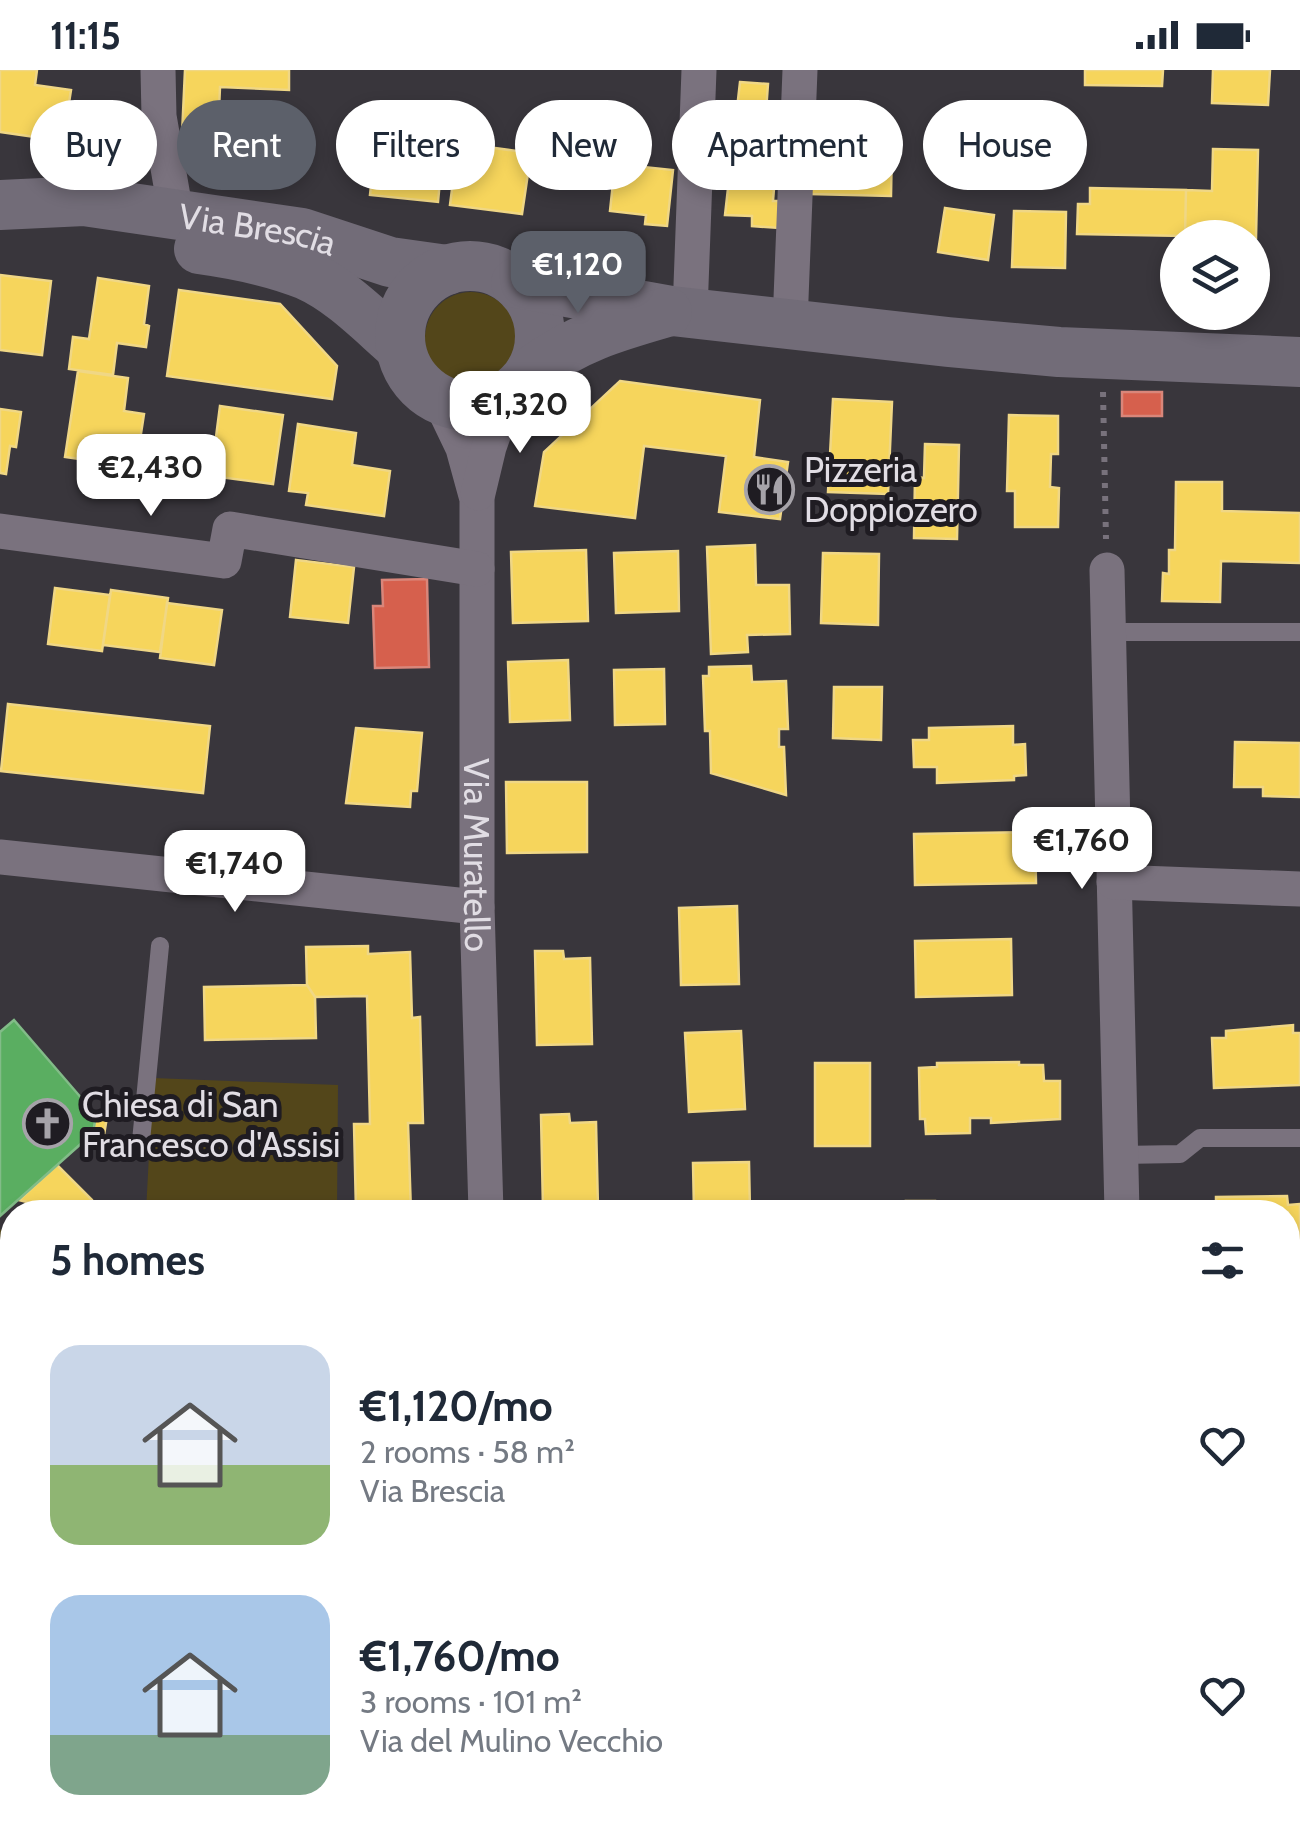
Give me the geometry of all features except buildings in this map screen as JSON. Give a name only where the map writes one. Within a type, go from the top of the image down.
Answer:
[{"type":"main road","name":"Via Brescia","points":[[2,206],[84,200],[302,233],[390,262],[447,270],[483,267],[516,282],[681,312],[948,342],[1103,354],[1300,362]]},
{"type":"main road","name":"Via Brescia","points":[[2,206],[82,233],[239,254],[306,276],[339,295],[400,347],[414,378],[440,400],[474,406],[520,384],[561,350],[593,334],[681,312]]},
{"type":"main road","points":[[400,347],[405,308],[415,292],[447,270]]},
{"type":"main road","points":[[516,282],[529,297],[541,334],[539,353],[520,384]]},
{"type":"street","points":[[158,70],[159,116],[176,214]]},
{"type":"street","points":[[681,312],[699,70]]},
{"type":"street","points":[[790,324],[800,70]]},
{"type":"street","points":[[120,206],[146,172],[159,116]]},
{"type":"street","name":"Via Muratello","points":[[486,1200],[477,907],[477,499],[489,446],[520,384]]},
{"type":"street","name":"Via Muratello","points":[[440,400],[464,448],[477,499]]},
{"type":"street","points":[[0,531],[224,561],[230,529],[477,569]]},
{"type":"street","points":[[1107,570],[1122,1200]]},
{"type":"street","points":[[0,857],[203,889],[477,907]]},
{"type":"street","points":[[1114,882],[1300,889]]},
{"type":"lane","points":[[1109,632],[1300,632]]},
{"type":"lane","points":[[141,1140],[160,946]]},
{"type":"lane","points":[[1120,1155],[1180,1154],[1200,1138],[1300,1138]]},
{"type":"path","points":[[1103,354],[1106,534]]},
{"type":"shaded area","points":[[471,292],[489,295],[504,305],[514,320],[514,356],[504,371],[489,381],[471,384],[453,381],[438,371],[428,356],[425,338],[428,320],[438,305],[453,295]]},
{"type":"shaded area","points":[[153,1078],[338,1085],[337,1200],[147,1200]]},
{"type":"place","name":"Pizzeria Doppiozero","points":[[769,489]]},
{"type":"place","name":"Chiesa di San Francesco d'Assisi","points":[[47,1124]]}]
